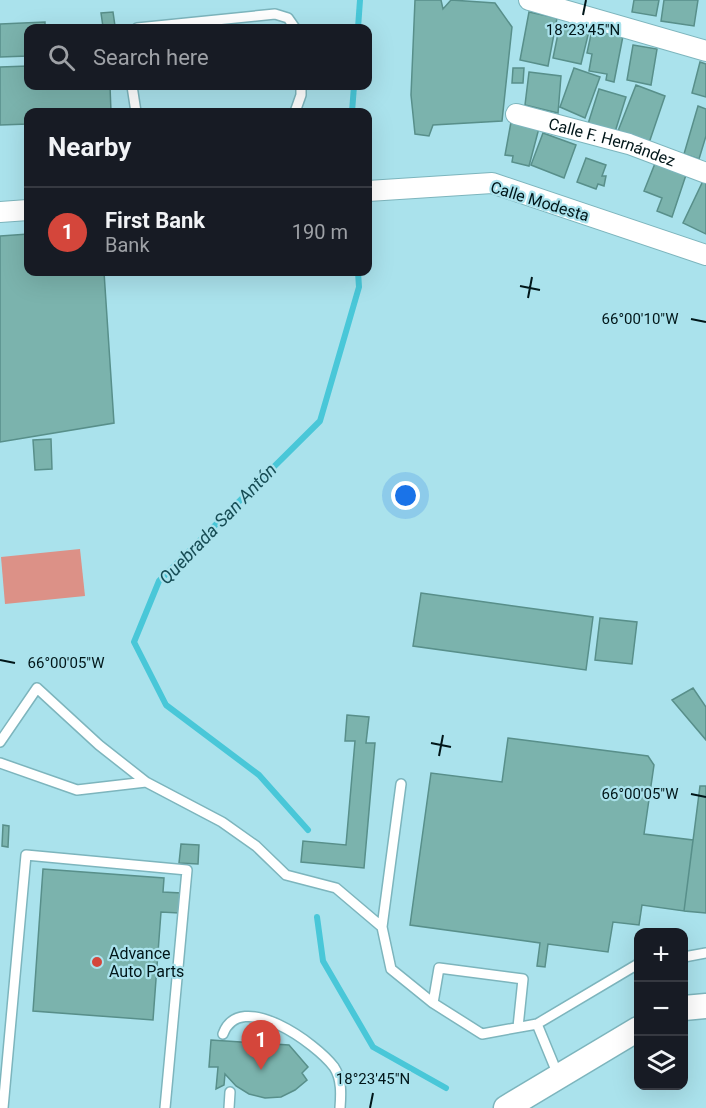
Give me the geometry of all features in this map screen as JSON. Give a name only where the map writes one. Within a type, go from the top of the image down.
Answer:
[{"type":"street","points":[[529,0],[706,51]]},
{"type":"street","name":"Calle F. Hernández","points":[[516,114],[629,144],[706,173]]},
{"type":"street","name":"Calle Modesta","points":[[372,191],[492,183],[706,255]]},
{"type":"street","points":[[0,212],[24,210]]},
{"type":"street","points":[[688,1008],[706,1006]]},
{"type":"street","points":[[506,1108],[634,1032]]},
{"type":"lane","points":[[176,24],[275,14],[288,18],[292,24]]},
{"type":"lane","points":[[133,90],[135,108]]},
{"type":"lane","points":[[296,108],[301,90]]},
{"type":"lane","points":[[0,741],[37,688],[99,745],[146,783],[222,822],[256,846],[286,875],[336,888],[382,927]]},
{"type":"lane","points":[[0,764],[77,790],[146,783]]},
{"type":"lane","points":[[401,784],[382,927],[391,969],[433,1003],[482,1035],[537,1024],[634,967]]},
{"type":"lane","points":[[3,1108],[26,855],[187,870],[165,1108]]},
{"type":"lane","points":[[688,956],[706,953]]},
{"type":"lane","points":[[433,1003],[439,968],[523,979],[518,1027]]},
{"type":"lane","points":[[223,1034],[226,1026],[236,1020],[257,1015],[279,1023],[322,1055],[335,1068],[341,1091],[340,1108]]},
{"type":"lane","points":[[537,1024],[559,1076]]},
{"type":"lane","points":[[229,1108],[230,1092]]},
{"type":"shaded area","points":[[80,549],[85,596],[5,604],[1,557]]},
{"type":"building","points":[[415,0],[441,0],[443,9],[451,0],[495,3],[512,27],[502,121],[433,125],[429,136],[415,134],[411,95]]},
{"type":"building","points":[[634,0],[659,0],[656,16],[632,12]]},
{"type":"building","points":[[664,0],[698,0],[694,26],[661,21]]},
{"type":"building","points":[[113,12],[115,24],[103,24],[101,13]]},
{"type":"building","points":[[529,12],[557,18],[548,66],[520,60]]},
{"type":"building","points":[[45,22],[45,24],[24,24],[24,56],[0,57],[0,24]]},
{"type":"building","points":[[560,24],[589,31],[581,64],[553,58]]},
{"type":"building","points":[[592,30],[623,36],[614,82],[606,80],[607,74],[589,71],[592,54],[587,53]]},
{"type":"building","points":[[633,45],[657,49],[651,85],[627,80]]},
{"type":"building","points":[[700,62],[706,64],[706,97],[692,93]]},
{"type":"building","points":[[24,66],[24,90],[110,90],[111,108],[24,108],[24,124],[0,125],[0,67]]},
{"type":"building","points":[[513,68],[524,68],[523,83],[512,83]]},
{"type":"building","points":[[574,68],[600,77],[585,118],[560,107]]},
{"type":"building","points":[[529,72],[561,76],[558,113],[525,105]]},
{"type":"building","points":[[636,85],[665,96],[649,143],[618,131]]},
{"type":"building","points":[[599,89],[626,97],[615,132],[588,124]]},
{"type":"building","points":[[698,106],[706,109],[706,136],[699,159],[684,154]]},
{"type":"building","points":[[511,122],[539,128],[529,166],[512,162],[513,156],[505,155]]},
{"type":"building","points":[[543,133],[576,145],[564,178],[531,165]]},
{"type":"building","points":[[586,158],[606,165],[602,176],[606,176],[604,186],[598,184],[596,189],[577,182]]},
{"type":"building","points":[[656,161],[687,172],[672,217],[657,211],[662,198],[644,191]]},
{"type":"building","points":[[703,181],[706,182],[706,234],[683,223]]},
{"type":"building","points":[[24,234],[24,276],[104,276],[114,423],[0,442],[0,236]]},
{"type":"building","points":[[51,439],[52,469],[35,470],[33,440]]},
{"type":"building","points":[[421,593],[593,617],[586,670],[413,646]]},
{"type":"building","points":[[600,618],[637,622],[632,664],[595,660]]},
{"type":"building","points":[[693,688],[706,707],[706,740],[672,700]]},
{"type":"building","points":[[347,715],[369,717],[366,743],[375,743],[364,868],[301,862],[303,841],[346,845],[355,741],[345,741]]},
{"type":"building","points":[[508,738],[648,756],[654,765],[644,834],[693,840],[684,911],[642,905],[639,925],[613,922],[608,952],[548,944],[545,967],[537,966],[540,943],[410,925],[431,773],[502,782]]},
{"type":"building","points":[[700,786],[706,786],[706,913],[684,911]]},
{"type":"building","points":[[3,825],[9,826],[8,847],[2,846]]},
{"type":"building","points":[[181,844],[199,845],[198,864],[179,863]]},
{"type":"building","name":"Advance Auto Parts","points":[[43,869],[164,878],[163,892],[181,893],[179,913],[161,912],[153,1020],[33,1011]]},
{"type":"building","points":[[211,1040],[289,1045],[308,1067],[302,1073],[307,1080],[295,1090],[281,1097],[265,1098],[249,1094],[236,1086],[225,1074],[224,1085],[216,1089],[218,1067],[209,1067]]},
{"type":"waterway","name":"Quebrada San Antón","points":[[358,24],[360,0]]},
{"type":"waterway","name":"Quebrada San Antón","points":[[352,108],[354,90]]},
{"type":"waterway","name":"Quebrada San Antón","points":[[308,830],[259,775],[166,705],[134,642],[159,581],[320,421],[359,287],[358,276]]},
{"type":"waterway","name":"Quebrada San Antón","points":[[317,917],[323,961],[373,1047],[446,1088]]},
{"type":"place","name":"Advance Auto Parts","points":[[97,962]]},
{"type":"place","name":"First Bank","points":[[261,1070]]}]
